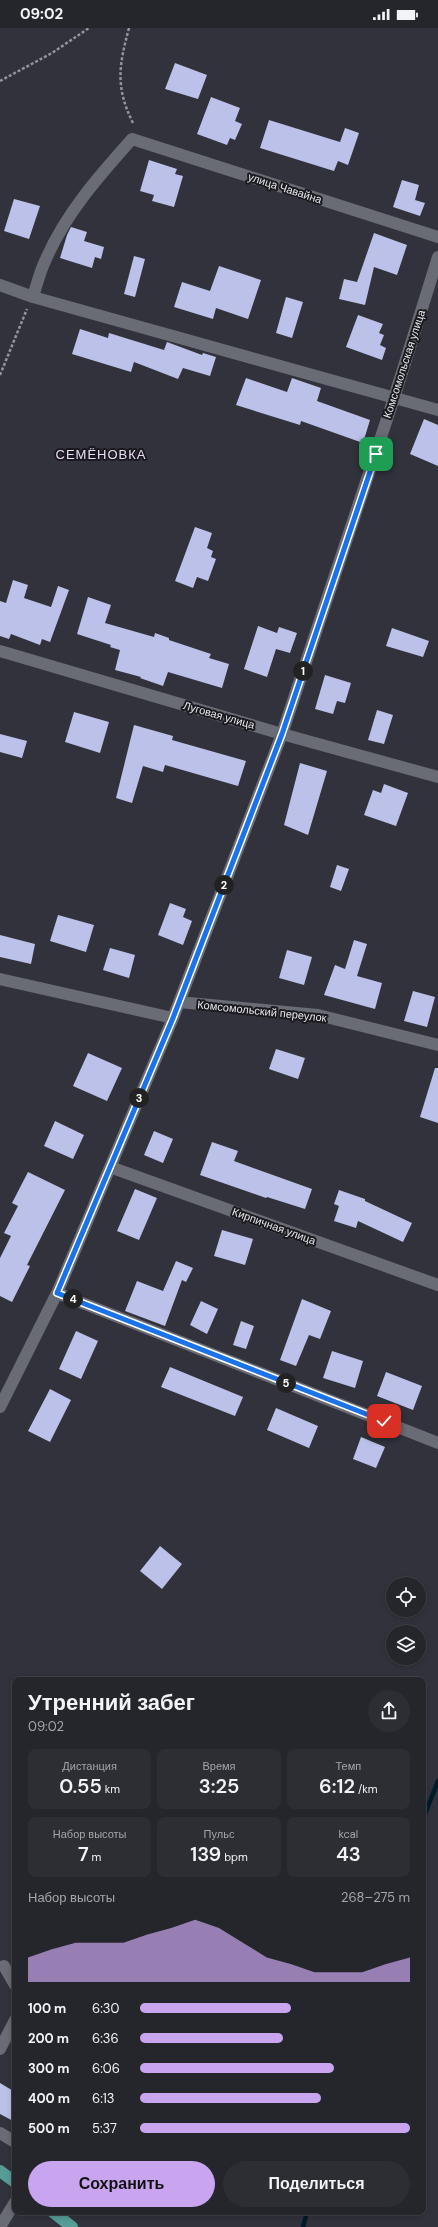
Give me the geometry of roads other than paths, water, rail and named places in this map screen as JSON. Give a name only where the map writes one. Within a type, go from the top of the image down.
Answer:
[{"type":"main road","points":[[0,2170],[12,2180]]},
{"type":"main road","points":[[57,2215],[72,2227]]},
{"type":"street","name":"улица Чавайна","points":[[32,296],[46,259],[65,222],[86,190],[132,139],[438,238]]},
{"type":"street","name":"Комсомольская улица","points":[[0,1405],[57,1293],[173,1018],[282,734],[394,398],[438,258]]},
{"type":"street","points":[[0,285],[32,296],[438,410]]},
{"type":"street","name":"Луговая улица","points":[[0,651],[282,734],[438,777]]},
{"type":"street","points":[[0,979],[173,1018]]},
{"type":"street","name":"Комсомольский переулок","points":[[179,1002],[318,1015],[438,1044]]},
{"type":"street","name":"Кирпичная улица","points":[[110,1167],[438,1285]]},
{"type":"street","points":[[57,1293],[438,1443]]},
{"type":"street","points":[[4,1966],[12,1980]]},
{"type":"street","points":[[0,2049],[12,2026]]},
{"type":"street","points":[[0,2133],[12,2140]]},
{"type":"street","points":[[0,2227],[12,2207]]},
{"type":"waterway","name":"СЕМЁНОВКА","points":[[426,1811],[438,1781]]},
{"type":"waterway","name":"СЕМЁНОВКА","points":[[303,2227],[306,2215]]},
{"type":"district","name":"СЕМЁНОВКА","points":[[101,454]]}]
